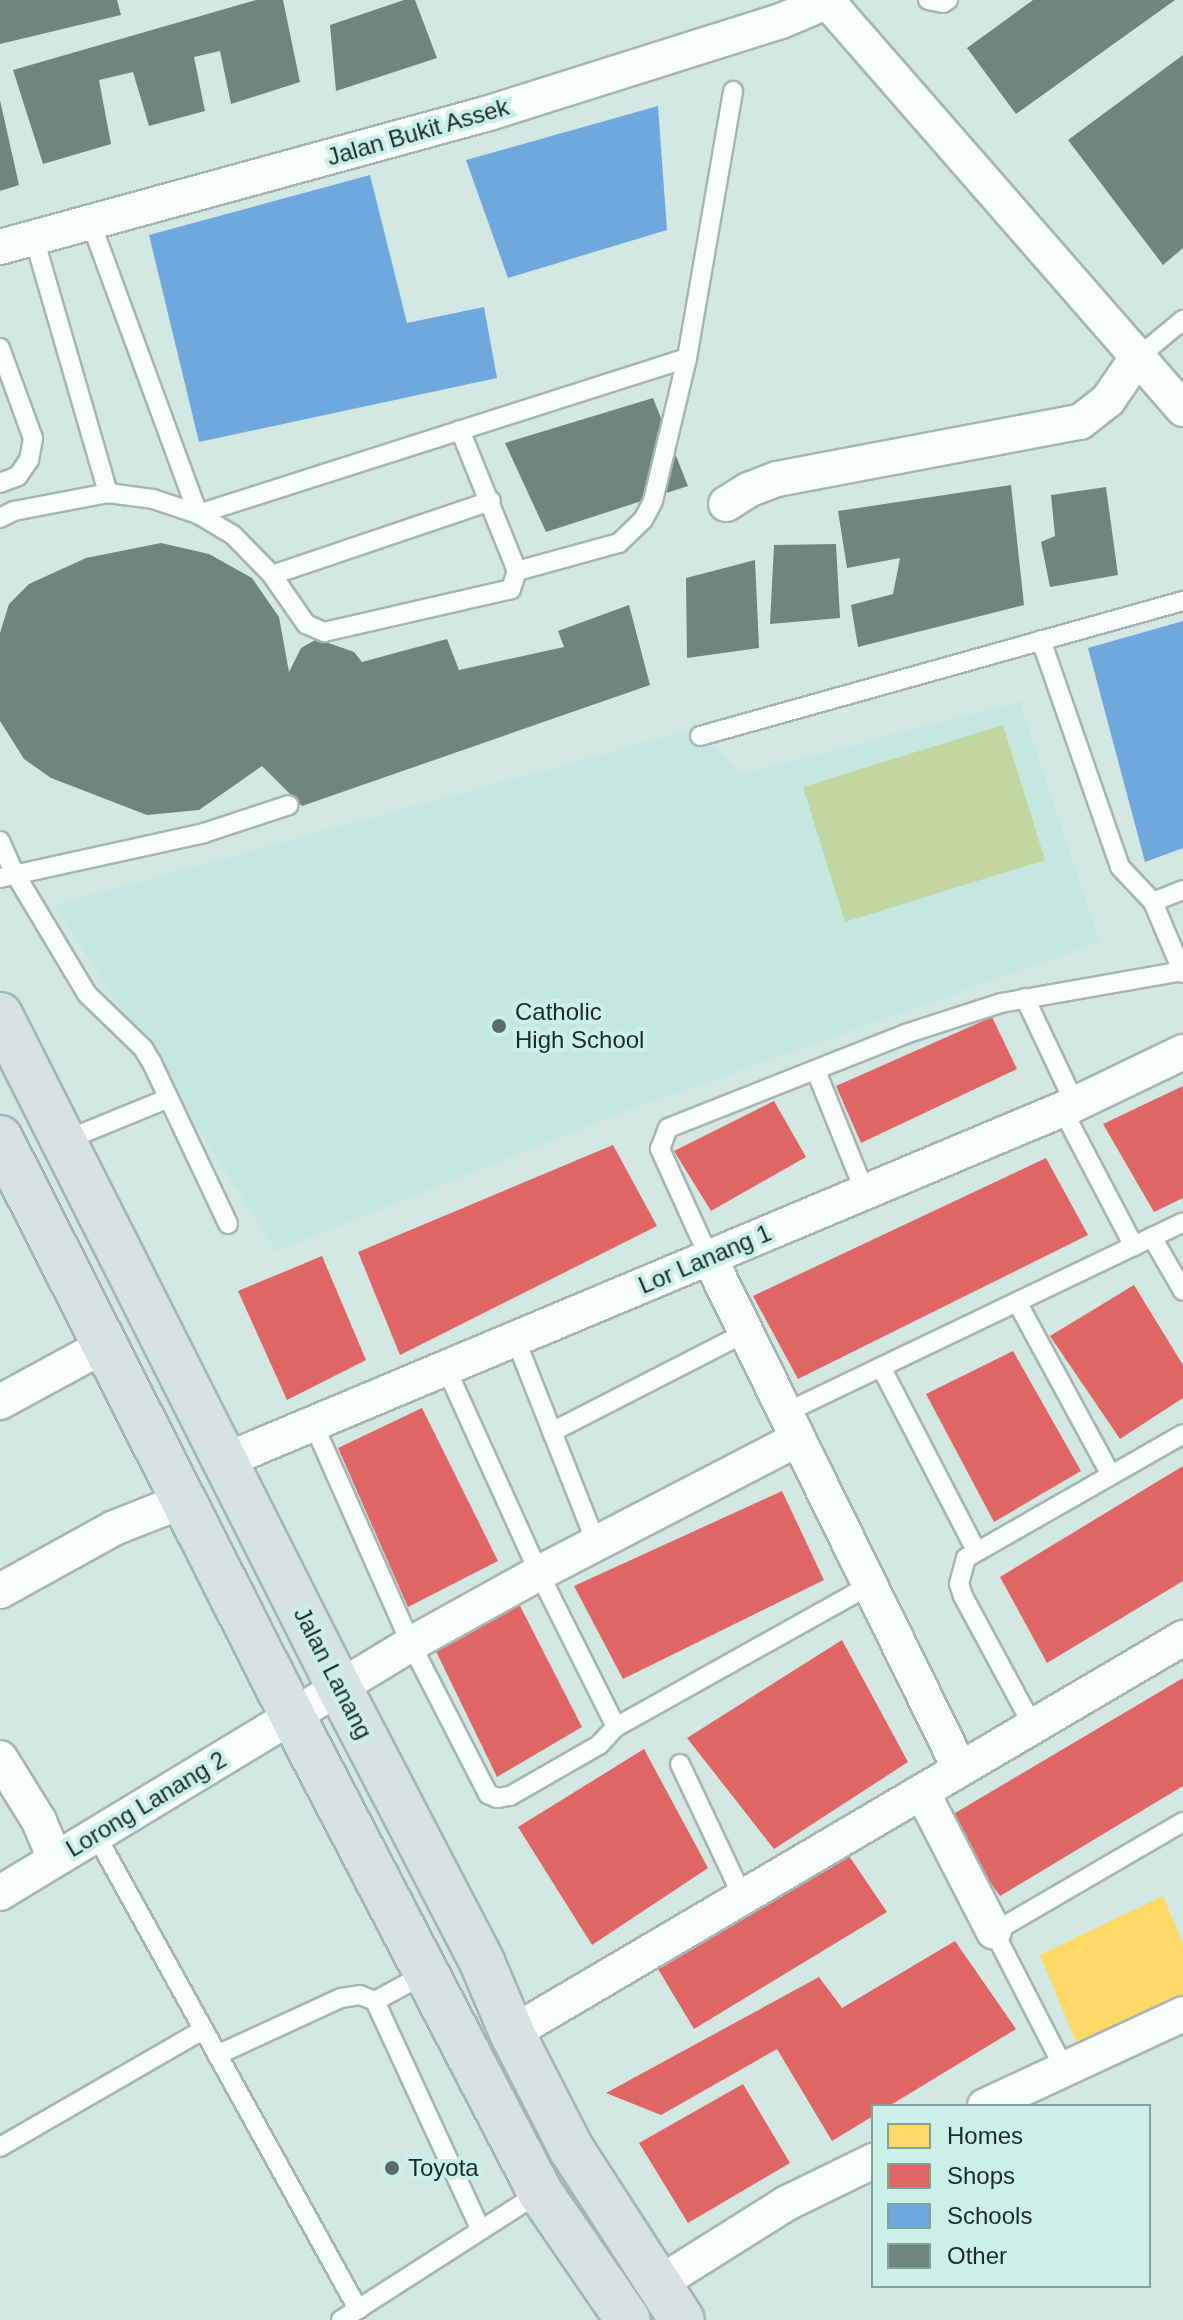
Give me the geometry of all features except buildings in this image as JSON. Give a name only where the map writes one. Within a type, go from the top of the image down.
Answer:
[{"type":"main road","name":"Jalan Lanang","points":[[0,1015],[339,1687],[482,1962],[512,2033],[572,2150],[682,2320]]},
{"type":"main road","points":[[0,1138],[10,1186],[105,1345],[425,1974],[540,2192],[628,2320]]},
{"type":"street","name":"Jalan Bukit Assek","points":[[0,247],[489,113],[781,21],[829,1]]},
{"type":"street","points":[[829,1],[1183,409]]},
{"type":"street","points":[[726,504],[748,490],[777,479],[1080,422],[1108,400],[1137,358]]},
{"type":"street","name":"Lor Lanang 1","points":[[224,1461],[1068,1107],[1183,1052]]},
{"type":"street","points":[[709,1257],[960,1769]]},
{"type":"street","points":[[0,1402],[105,1345]]},
{"type":"street","name":"Lorong Lanang 2","points":[[0,1893],[411,1644],[596,1543],[792,1426]]},
{"type":"street","points":[[0,1591],[114,1528],[185,1500]]},
{"type":"street","points":[[512,2033],[1183,1638]]},
{"type":"street","points":[[0,1758],[34,1813],[55,1859]]},
{"type":"street","points":[[922,1792],[994,1932]]},
{"type":"street","points":[[989,2104],[1183,2014]]},
{"type":"street","points":[[658,2284],[787,2203],[871,2162]]},
{"type":"lane","points":[[928,0],[943,3],[948,0]]},
{"type":"lane","points":[[517,571],[619,543],[643,520],[660,479],[687,358],[733,91]]},
{"type":"lane","points":[[91,223],[198,514]]},
{"type":"lane","points":[[34,238],[108,493]]},
{"type":"lane","points":[[1137,358],[1183,320]]},
{"type":"lane","points":[[0,348],[33,438],[29,460],[18,476],[0,484],[7,514],[108,493],[153,499],[198,514],[233,535],[272,575],[306,624],[324,632],[511,589],[517,571],[460,430]]},
{"type":"lane","points":[[198,514],[687,358]]},
{"type":"lane","points":[[272,575],[491,501]]},
{"type":"lane","points":[[700,736],[1183,601]]},
{"type":"lane","points":[[709,1257],[660,1149],[663,1134],[675,1125],[905,1034],[1025,998],[1182,972],[1153,902],[1120,867],[1041,640]]},
{"type":"lane","points":[[7,875],[204,833],[289,805]]},
{"type":"lane","points":[[0,841],[7,875],[87,994],[143,1048],[228,1224]]},
{"type":"lane","points":[[1153,902],[1183,890]]},
{"type":"lane","points":[[1025,998],[1068,1107],[1134,1246]]},
{"type":"lane","points":[[816,1071],[865,1192]]},
{"type":"lane","points":[[64,1141],[169,1098]]},
{"type":"lane","points":[[792,1426],[881,1367],[1183,1222]]},
{"type":"lane","points":[[1152,1237],[1183,1291]]},
{"type":"lane","points":[[1017,1302],[1111,1475]]},
{"type":"lane","points":[[552,1432],[745,1333]]},
{"type":"lane","points":[[515,1338],[596,1543]]},
{"type":"lane","points":[[881,1367],[976,1550]]},
{"type":"lane","points":[[446,1368],[539,1573],[616,1727]]},
{"type":"lane","points":[[313,1423],[411,1644],[488,1794],[497,1798],[510,1796],[599,1745],[616,1727],[870,1585]]},
{"type":"lane","points":[[1033,1726],[959,1584],[966,1558],[1183,1434]]},
{"type":"lane","points":[[680,1764],[743,1897]]},
{"type":"lane","points":[[1065,2070],[994,1932],[1183,1822]]},
{"type":"lane","points":[[96,1835],[358,2309]]},
{"type":"lane","points":[[375,2001],[425,1974]]},
{"type":"lane","points":[[217,2055],[341,1998],[360,1995],[375,2001],[481,2230]]},
{"type":"lane","points":[[0,2147],[203,2030]]},
{"type":"lane","points":[[341,2320],[540,2192]]},
{"type":"shaded area","name":"Catholic High School","points":[[1020,701],[1100,942],[630,1110],[276,1251],[54,905],[698,728],[739,775]]},
{"type":"green space","points":[[1003,725],[1045,860],[845,922],[803,787]]},
{"type":"place","name":"Catholic High School","points":[[499,1026]]},
{"type":"place","name":"Toyota","points":[[392,2168]]}]
